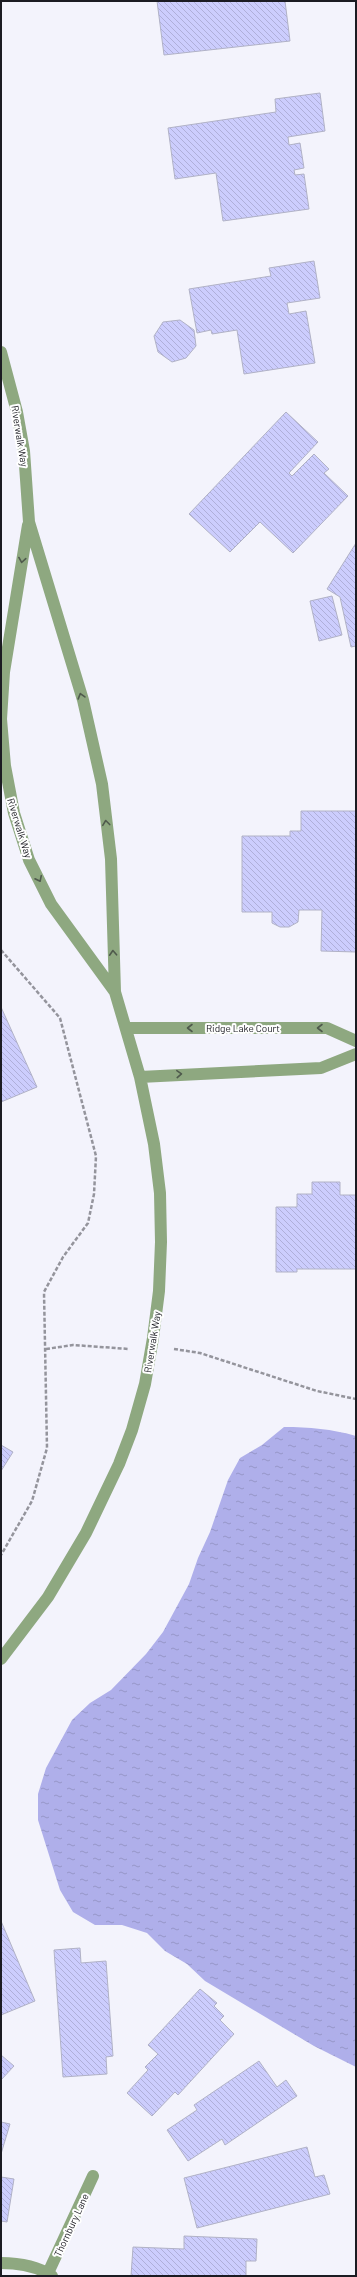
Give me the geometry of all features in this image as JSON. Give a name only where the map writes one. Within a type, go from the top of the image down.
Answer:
[{"type":"street","name":"Riverwalk Way","points":[[2,358],[17,412],[24,451],[28,522],[4,672],[1,719],[5,766],[14,813],[25,846],[51,904],[115,992]]},
{"type":"street","name":"Riverwalk Way","points":[[1,1659],[48,1597],[86,1533],[127,1444],[144,1384],[159,1291],[161,1242],[160,1193],[154,1144],[140,1077],[127,1028],[115,992],[111,859],[102,784],[83,700],[28,522]]},
{"type":"street","name":"Ridge Lake Court","points":[[127,1028],[327,1028],[356,1041]]},
{"type":"street","points":[[140,1077],[321,1068],[356,1054]]},
{"type":"street","name":"Thornbury Lane","points":[[1,2264],[16,2263],[50,2275],[93,2176]]},
{"type":"path","points":[[1,950],[60,1018],[96,1156],[94,1194],[88,1223],[63,1256],[44,1292],[47,1448],[32,1501],[1,1555]]},
{"type":"path","points":[[46,1349],[73,1345],[135,1349]]},
{"type":"path","points":[[176,1349],[200,1353],[317,1391],[356,1399]]},
{"type":"water","points":[[284,1427],[320,1429],[356,1436],[356,2067],[314,2046],[205,1981],[187,1964],[165,1951],[147,1933],[122,1925],[95,1925],[73,1912],[60,1890],[38,1820],[38,1794],[46,1768],[72,1720],[90,1703],[111,1690],[146,1654],[163,1632],[189,1584],[198,1558],[210,1532],[228,1480],[240,1458],[262,1445]]},
{"type":"building","points":[[157,1],[285,1],[290,41],[164,55]]},
{"type":"building","points":[[320,93],[325,131],[288,137],[289,145],[300,143],[304,168],[294,170],[295,175],[304,174],[309,209],[223,221],[216,173],[175,179],[168,128],[276,112],[275,99]]},
{"type":"building","points":[[314,261],[320,298],[287,303],[289,314],[306,311],[315,363],[244,374],[237,330],[212,334],[211,330],[197,333],[189,289],[271,276],[269,268]]},
{"type":"building","points":[[180,320],[194,330],[196,346],[186,358],[172,362],[158,352],[154,336],[163,322]]},
{"type":"building","points":[[286,412],[318,442],[289,473],[292,476],[314,454],[329,469],[324,473],[348,496],[293,553],[260,522],[230,552],[189,514]]},
{"type":"building","points":[[356,543],[356,646],[351,647],[340,597],[327,589]]},
{"type":"building","points":[[332,596],[342,635],[319,641],[310,601]]},
{"type":"building","points":[[301,811],[356,811],[356,952],[321,951],[322,910],[299,910],[298,922],[289,927],[280,927],[272,923],[272,912],[242,912],[242,836],[290,836],[290,831],[301,831]]},
{"type":"building","points":[[1,1007],[37,1087],[1,1102]]},
{"type":"building","points":[[312,1182],[340,1182],[340,1195],[356,1195],[356,1269],[297,1269],[297,1272],[276,1272],[276,1207],[297,1207],[297,1194],[312,1194]]},
{"type":"building","points":[[1,1445],[13,1452],[1,1471]]},
{"type":"building","points":[[1,1921],[35,2001],[1,2015]]},
{"type":"building","points":[[80,1948],[81,1963],[106,1961],[113,2056],[106,2057],[107,2074],[63,2077],[54,1950]]},
{"type":"building","points":[[200,1989],[217,2003],[214,2006],[224,2016],[220,2020],[234,2034],[178,2095],[175,2092],[152,2116],[127,2093],[148,2070],[145,2067],[158,2054],[148,2045]]},
{"type":"building","points":[[1,2055],[14,2066],[1,2080]]},
{"type":"building","points":[[259,2061],[277,2087],[286,2080],[297,2096],[225,2145],[222,2139],[188,2161],[167,2130],[197,2110],[194,2105]]},
{"type":"building","points":[[1,2122],[10,2124],[1,2154]]},
{"type":"building","points":[[307,2147],[315,2177],[324,2175],[330,2194],[197,2228],[184,2178]]},
{"type":"building","points":[[1,2177],[14,2179],[7,2222],[1,2221]]},
{"type":"building","points":[[184,2236],[257,2239],[256,2261],[246,2261],[246,2276],[131,2276],[133,2247],[184,2249]]}]
